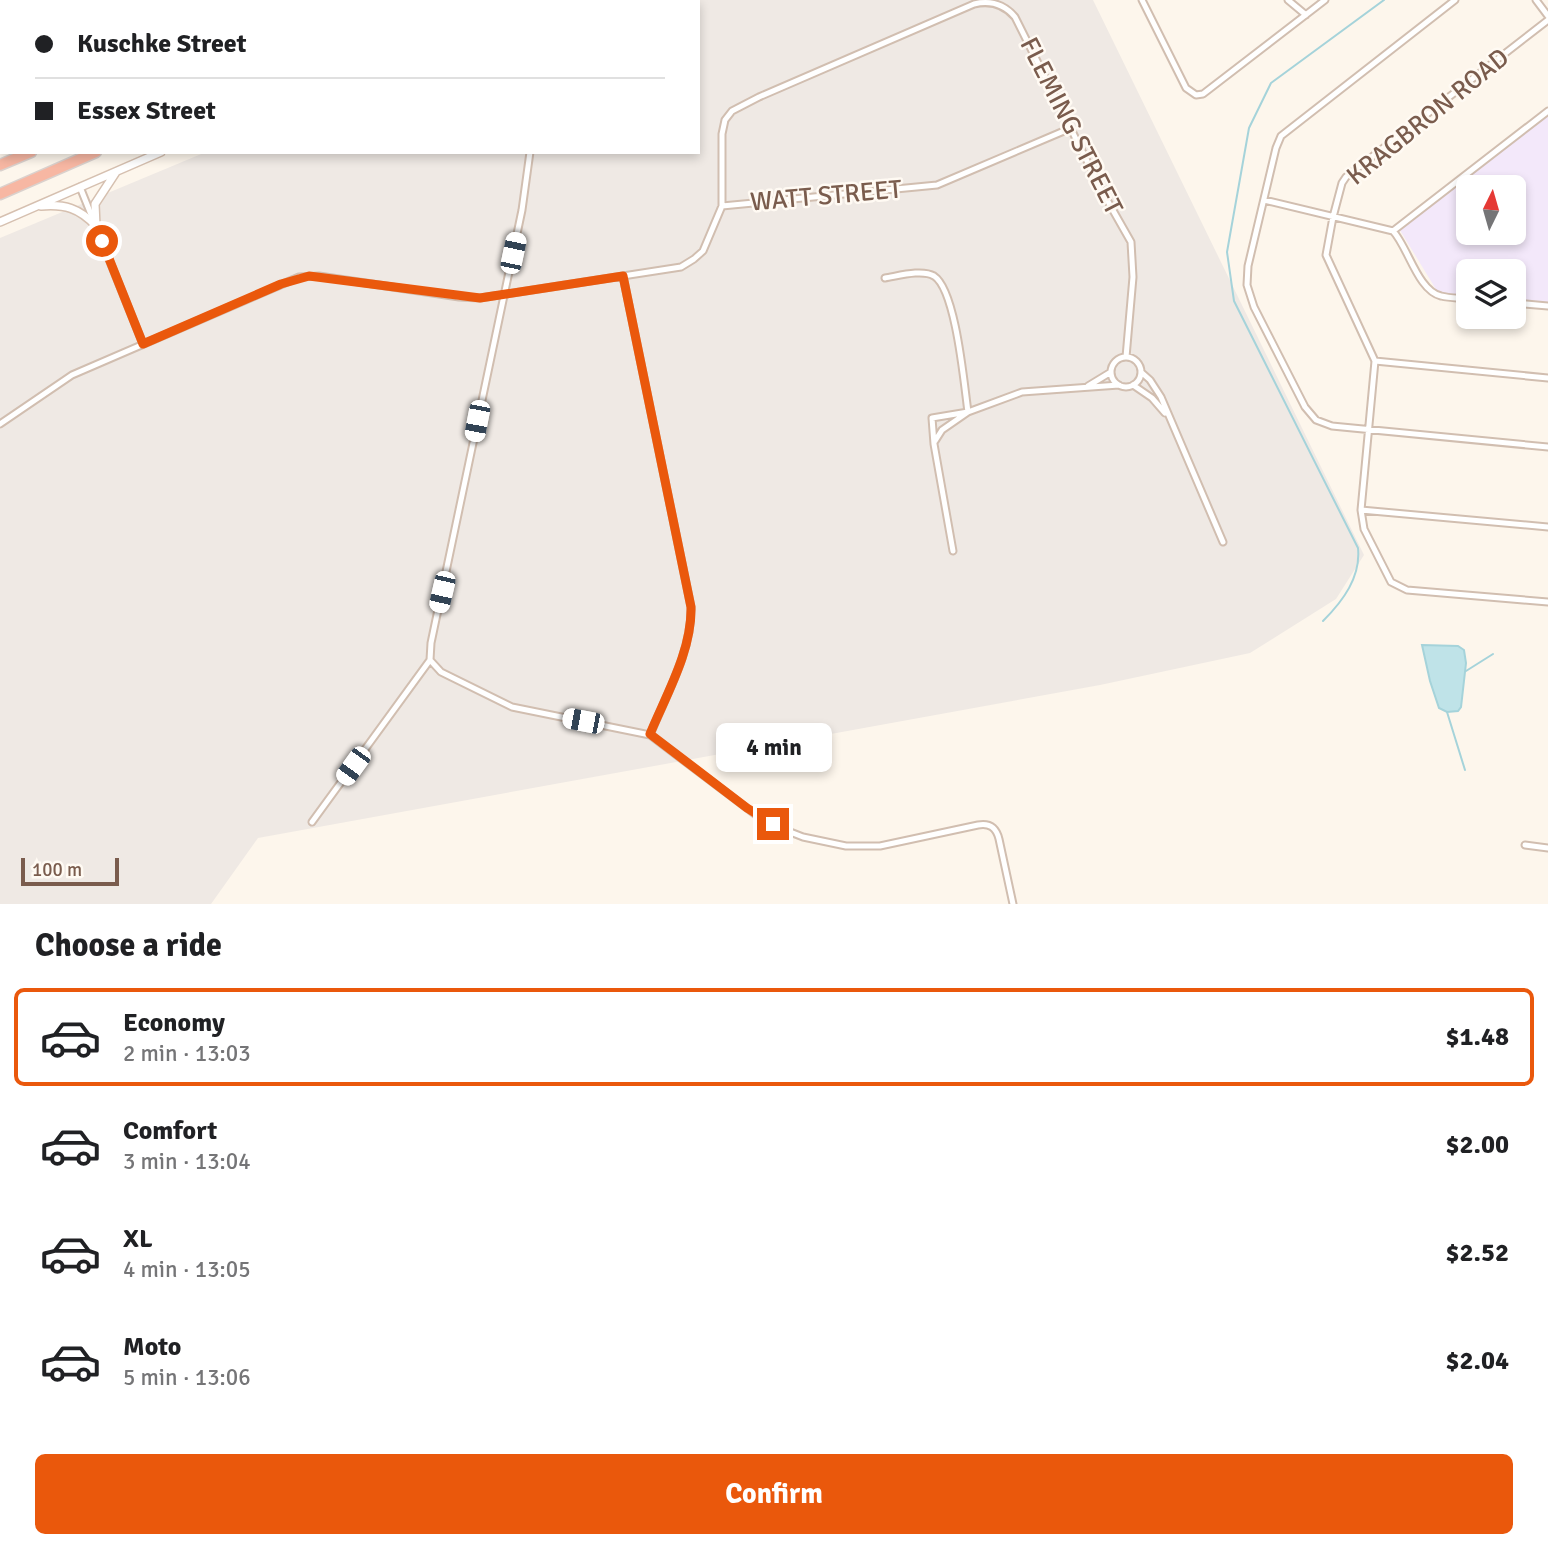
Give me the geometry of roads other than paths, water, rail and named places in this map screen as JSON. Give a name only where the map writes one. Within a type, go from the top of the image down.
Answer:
[{"type":"highway","points":[[0,165],[26,154]]},
{"type":"highway","points":[[0,194],[91,154]]},
{"type":"main road","points":[[0,222],[156,154]]},
{"type":"main road","points":[[96,226],[95,204],[116,171]]},
{"type":"main road","points":[[34,207],[71,207],[84,214],[96,226]]},
{"type":"street","points":[[1142,0],[1186,88],[1193,94],[1203,94],[1325,0]]},
{"type":"street","points":[[1288,0],[1306,15]]},
{"type":"street","points":[[1455,0],[1288,129],[1276,148],[1248,266],[1247,285],[1254,307],[1303,402],[1312,416],[1322,423],[1368,430],[1548,447]]},
{"type":"street","points":[[1536,0],[1548,18]]},
{"type":"street","name":"FLEMING STREET","points":[[0,425],[72,375],[281,284],[309,276],[459,297],[504,296],[674,269],[694,260],[708,242],[722,206],[722,130],[732,111],[804,77],[981,3],[1002,5],[1015,18],[1102,191],[1131,242],[1133,263],[1126,357]]},
{"type":"street","name":"KRAGBRON ROAD","points":[[1375,361],[1327,261],[1326,251],[1333,217],[1346,177],[1548,18]]},
{"type":"street","points":[[1393,231],[1548,111]]},
{"type":"street","name":"WATT STREET","points":[[722,206],[929,187],[1071,128]]},
{"type":"street","points":[[312,822],[430,660],[431,643],[522,210],[530,154]]},
{"type":"street","points":[[79,187],[143,344]]},
{"type":"street","points":[[1264,200],[1393,231],[1431,292],[1456,298]]},
{"type":"street","points":[[885,278],[929,274],[947,291],[953,313],[968,412]]},
{"type":"street","points":[[623,276],[691,607],[690,629],[683,654],[650,734]]},
{"type":"street","points":[[1526,304],[1548,306]]},
{"type":"street","points":[[1086,387],[1111,372],[1116,361],[1126,357],[1137,362],[1141,372],[1161,397],[1223,542]]},
{"type":"street","points":[[1548,378],[1375,361],[1361,510],[1364,529],[1396,586],[1407,590],[1548,603]]},
{"type":"street","points":[[1111,372],[1119,385]]},
{"type":"street","points":[[953,551],[932,418],[968,412],[1022,392],[1119,385],[1126,387],[1139,379],[1141,372]]},
{"type":"street","points":[[1133,385],[1152,398],[1167,415]]},
{"type":"street","points":[[934,444],[942,430],[968,412]]},
{"type":"street","points":[[1361,510],[1548,527]]},
{"type":"street","points":[[430,660],[441,672],[512,707],[650,734],[757,815],[788,832],[846,846],[880,846],[989,825],[995,829],[999,838],[1013,904]]},
{"type":"street","points":[[1525,845],[1548,848]]},
{"type":"water","points":[[1422,645],[1458,646],[1464,650],[1466,663],[1461,707],[1458,711],[1447,712],[1439,708]]},
{"type":"waterway","points":[[1323,621],[1354,579],[1358,548],[1234,301],[1227,252],[1249,128],[1271,83],[1384,0]]},
{"type":"waterway","points":[[1466,671],[1493,654]]},
{"type":"waterway","points":[[1447,712],[1465,770]]}]
